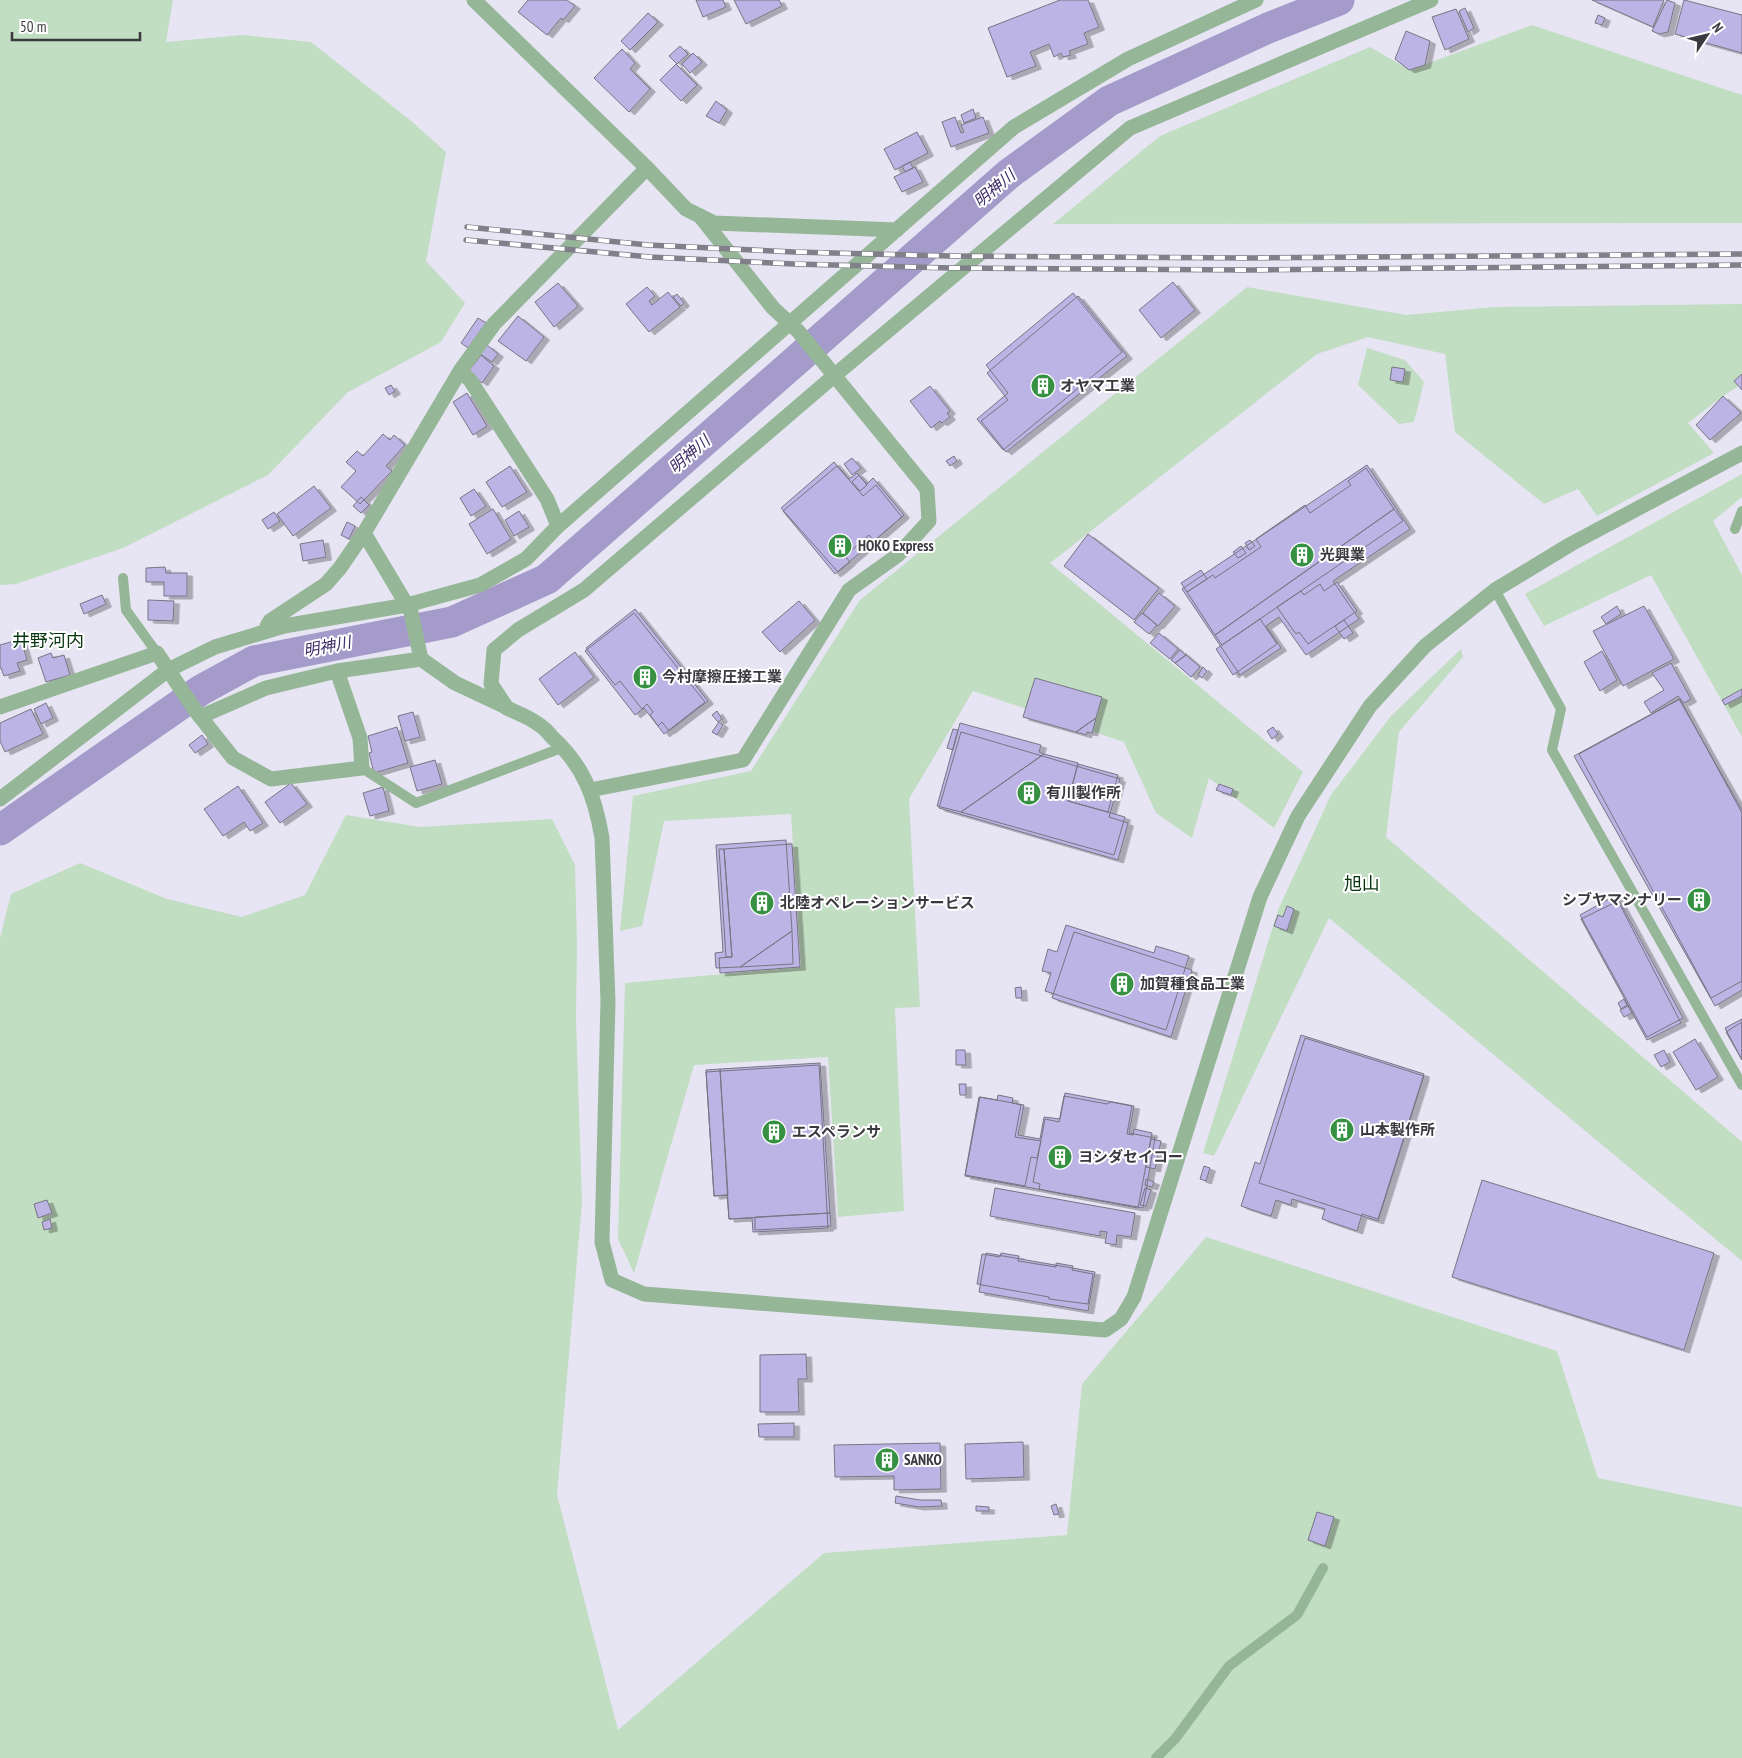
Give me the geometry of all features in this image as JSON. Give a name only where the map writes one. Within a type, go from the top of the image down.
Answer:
[{"type":"street","points":[[474,0],[647,168],[686,209],[714,223],[897,230]]},
{"type":"street","points":[[0,799],[168,670],[215,648],[284,626],[409,609],[480,585],[526,558],[558,526],[794,327],[897,230],[1014,127],[1128,58],[1256,0]]},
{"type":"street","points":[[507,708],[491,684],[494,650],[518,630],[584,590],[835,375],[1130,128],[1431,0]]},
{"type":"street","points":[[267,631],[270,621],[326,584],[340,568],[364,533],[460,371],[494,324],[647,168]]},
{"type":"street","points":[[590,790],[743,760],[849,590],[898,555],[929,521],[927,489],[824,362],[794,327],[773,308],[700,216]]},
{"type":"street","points":[[460,371],[470,380],[547,499],[558,526]]},
{"type":"street","points":[[364,533],[409,609],[421,659],[455,683],[538,724],[564,747],[578,766],[590,790],[599,819],[602,838],[608,1002],[602,1242],[612,1280],[644,1294],[1105,1330],[1121,1319],[1134,1297],[1260,897],[1298,816],[1370,706],[1425,646],[1495,590],[1571,544],[1742,453]]},
{"type":"street","points":[[0,707],[157,653],[176,684],[233,758],[271,779],[362,768],[360,738],[337,671]]},
{"type":"street","points":[[198,713],[266,688],[337,671],[421,659]]},
{"type":"lane","points":[[1735,529],[1742,511]]},
{"type":"lane","points":[[123,578],[126,610],[157,653]]},
{"type":"lane","points":[[1495,590],[1561,709],[1552,750],[1742,1085]]},
{"type":"lane","points":[[362,768],[416,803],[564,747]]},
{"type":"lane","points":[[1156,1758],[1175,1739],[1229,1666],[1297,1615],[1322,1568]]},
{"type":"green space","points":[[0,0],[173,0],[166,42],[243,35],[311,42],[410,120],[446,152],[426,261],[465,303],[441,342],[348,392],[268,475],[123,548],[16,584],[0,585]]},
{"type":"green space","points":[[1532,25],[1742,95],[1742,223],[1053,224],[1160,136],[1370,47],[1410,70]]},
{"type":"green space","points":[[1247,287],[1406,315],[1494,307],[1742,304],[1742,384],[1688,423],[1714,453],[1597,516],[1578,489],[1544,504],[1455,432],[1445,354],[1368,337],[1317,354],[1050,563],[1303,772],[1274,828],[1209,778],[1192,838],[1156,813],[1124,742],[973,691],[909,799],[920,1007],[895,1008],[904,1211],[838,1217],[828,1057],[694,1065],[634,1273],[618,1239],[625,983],[801,967],[791,814],[664,821],[642,926],[620,931],[633,796],[751,771],[860,600]]},
{"type":"green space","points":[[1367,348],[1405,360],[1424,382],[1414,422],[1399,424],[1358,385]]},
{"type":"green space","points":[[1742,474],[1742,497],[1713,521],[1742,575],[1742,737],[1651,575],[1544,626],[1525,594]]},
{"type":"green space","points":[[1461,649],[1463,657],[1399,732],[1386,837],[1742,1142],[1742,1261],[1329,918],[1214,1156],[1203,1153],[1278,910],[1331,795],[1391,716]]},
{"type":"green space","points":[[346,815],[420,827],[552,819],[575,865],[576,1020],[582,1202],[557,1495],[618,1730],[824,1553],[1067,1535],[1082,1384],[1206,1237],[1557,1351],[1598,1478],[1742,1507],[1742,1758],[0,1758],[0,938],[11,894],[80,863],[167,899],[242,917],[305,895]]},
{"type":"building","points":[[528,0],[567,0],[575,6],[563,20],[561,18],[547,35],[518,12]]},
{"type":"building","points":[[696,0],[723,0],[726,7],[703,17]]},
{"type":"building","points":[[734,0],[779,0],[782,6],[746,24]]},
{"type":"building","points":[[1060,0],[1088,0],[1099,27],[1084,33],[1088,44],[1069,51],[1071,55],[1063,57],[1061,53],[1054,57],[1049,44],[1030,52],[1036,66],[1007,77],[988,28]]},
{"type":"building","points":[[1592,0],[1664,0],[1653,27]]},
{"type":"building","points":[[1667,0],[1675,3],[1668,32],[1659,34],[1652,31]]},
{"type":"building","points":[[1684,0],[1742,15],[1742,53],[1675,34]]},
{"type":"building","points":[[1465,8],[1474,28],[1468,32],[1459,11]]},
{"type":"building","points":[[1456,9],[1469,39],[1445,50],[1432,17]]},
{"type":"building","points":[[648,13],[658,22],[630,50],[621,41]]},
{"type":"building","points":[[1598,15],[1605,18],[1602,25],[1595,23]]},
{"type":"building","points":[[1406,31],[1430,41],[1425,65],[1409,70],[1395,59]]},
{"type":"building","points":[[680,46],[688,54],[677,64],[669,56]]},
{"type":"building","points":[[622,49],[635,63],[630,69],[650,89],[629,112],[594,78]]},
{"type":"building","points":[[693,53],[702,62],[690,73],[682,64]]},
{"type":"building","points":[[676,64],[697,85],[681,101],[660,80]]},
{"type":"building","points":[[716,101],[727,110],[719,123],[706,116]]},
{"type":"building","points":[[973,109],[976,118],[964,123],[961,115]]},
{"type":"building","points":[[955,117],[961,133],[964,132],[961,125],[983,117],[989,133],[951,147],[942,122]]},
{"type":"building","points":[[917,132],[928,153],[895,170],[884,149]]},
{"type":"building","points":[[910,162],[913,168],[905,172],[902,166]]},
{"type":"building","points":[[915,167],[923,182],[902,192],[894,177]]},
{"type":"building","points":[[1173,282],[1195,310],[1161,338],[1139,310]]},
{"type":"building","points":[[558,283],[578,306],[554,327],[535,302]]},
{"type":"building","points":[[647,287],[655,296],[649,301],[652,305],[668,292],[680,307],[649,332],[626,304]]},
{"type":"building","name":"オヤマ工業","points":[[1073,293],[1122,352],[1003,450],[977,419],[1008,393],[986,365]]},
{"type":"building","points":[[677,294],[684,303],[681,306],[673,297]]},
{"type":"building","name":"オヤマ工業","points":[[1078,296],[1127,356],[1006,452],[981,421],[1008,400],[987,373]]},
{"type":"building","points":[[518,316],[544,337],[526,361],[498,341]]},
{"type":"building","points":[[478,318],[486,323],[468,348],[461,343]]},
{"type":"building","points":[[487,345],[498,354],[492,362],[480,354]]},
{"type":"building","points":[[481,355],[494,366],[482,383],[468,372]]},
{"type":"building","points":[[1392,367],[1405,369],[1403,382],[1390,380]]},
{"type":"building","points":[[1742,374],[1742,390],[1734,381]]},
{"type":"building","points":[[391,385],[395,391],[389,395],[385,388]]},
{"type":"building","points":[[930,386],[950,411],[947,413],[950,417],[942,423],[940,421],[931,428],[910,401]]},
{"type":"building","points":[[467,393],[487,426],[473,435],[453,402]]},
{"type":"building","points":[[1723,396],[1741,413],[1710,440],[1696,425]]},
{"type":"building","points":[[383,434],[390,440],[394,435],[405,445],[386,466],[392,471],[360,504],[341,487],[356,471],[346,462],[357,451],[363,456]]},
{"type":"building","points":[[954,456],[957,461],[950,466],[946,461]]},
{"type":"building","points":[[852,458],[861,468],[852,475],[844,464]]},
{"type":"building","name":"HOKO Express","points":[[834,462],[849,479],[857,473],[867,484],[873,478],[904,515],[874,541],[869,535],[845,556],[850,562],[838,572],[781,508]]},
{"type":"building","name":"光興業","points":[[1367,465],[1410,529],[1333,581],[1359,619],[1306,655],[1279,617],[1266,626],[1281,648],[1240,675],[1182,589]]},
{"type":"building","points":[[510,466],[527,492],[502,507],[486,482]]},
{"type":"building","name":"HOKO Express","points":[[837,466],[863,496],[876,485],[902,517],[835,574],[783,511]]},
{"type":"building","points":[[1366,468],[1394,509],[1215,635],[1187,592],[1213,575],[1215,578],[1261,547],[1256,539],[1305,505],[1310,513],[1351,485],[1348,481]]},
{"type":"building","points":[[859,475],[867,485],[860,491],[852,482]]},
{"type":"building","points":[[314,486],[331,508],[293,536],[277,514]]},
{"type":"building","points":[[474,489],[486,506],[471,516],[460,498]]},
{"type":"building","points":[[361,497],[369,505],[361,513],[353,506]]},
{"type":"building","points":[[493,509],[511,539],[487,554],[469,524]]},
{"type":"building","points":[[1394,509],[1403,521],[1222,645],[1215,635]]},
{"type":"building","points":[[519,511],[529,527],[514,536],[505,520]]},
{"type":"building","points":[[274,512],[280,521],[268,529],[262,520]]},
{"type":"building","points":[[347,522],[355,526],[349,539],[341,535]]},
{"type":"building","points":[[1088,534],[1159,588],[1134,620],[1064,566]]},
{"type":"building","points":[[323,540],[326,557],[303,561],[300,544]]},
{"type":"building","points":[[1250,540],[1255,546],[1249,550],[1245,543]]},
{"type":"building","points":[[1241,546],[1246,553],[1238,558],[1233,552]]},
{"type":"building","points":[[165,567],[166,573],[187,573],[187,596],[164,596],[164,582],[146,582],[146,568]]},
{"type":"building","points":[[1201,570],[1207,579],[1187,592],[1181,583]]},
{"type":"building","points":[[1337,582],[1357,611],[1308,644],[1299,632],[1296,634],[1277,607],[1301,591],[1304,595],[1320,584],[1324,591]]},
{"type":"building","points":[[1159,593],[1175,606],[1158,626],[1143,613]]},
{"type":"building","points":[[102,595],[106,604],[84,614],[80,604]]},
{"type":"building","points":[[148,600],[174,601],[173,621],[148,620]]},
{"type":"building","points":[[799,601],[815,620],[780,652],[762,632]]},
{"type":"building","points":[[1617,606],[1621,614],[1606,624],[1601,617]]},
{"type":"building","points":[[1644,606],[1674,659],[1623,686],[1593,631]]},
{"type":"building","name":"今村摩擦圧接工業","points":[[635,609],[708,701],[669,731],[662,722],[658,726],[650,715],[653,712],[647,704],[642,709],[620,681],[615,685],[586,648]]},
{"type":"building","name":"今村摩擦圧接工業","points":[[634,613],[705,702],[664,734],[644,708],[635,715],[585,651]]},
{"type":"building","points":[[1142,613],[1157,625],[1149,634],[1134,622]]},
{"type":"building","points":[[1260,619],[1277,644],[1233,675],[1216,649]]},
{"type":"building","points":[[1344,620],[1353,633],[1344,639],[1335,626]]},
{"type":"building","points":[[1159,633],[1178,649],[1170,659],[1150,643]]},
{"type":"building","points":[[21,639],[27,660],[17,663],[20,671],[4,676],[0,668],[0,645]]},
{"type":"building","points":[[1180,650],[1186,655],[1175,663],[1171,660]]},
{"type":"building","points":[[1602,651],[1617,680],[1600,691],[1584,662]]},
{"type":"building","points":[[575,652],[594,677],[558,705],[539,679]]},
{"type":"building","points":[[51,653],[53,658],[64,655],[70,675],[46,682],[38,658]]},
{"type":"building","points":[[1186,655],[1200,667],[1191,677],[1175,663]]},
{"type":"building","points":[[1671,663],[1691,699],[1684,703],[1678,696],[1651,713],[1644,702],[1664,690],[1652,673]]},
{"type":"building","points":[[1203,667],[1207,671],[1202,678],[1198,675]]},
{"type":"building","points":[[1035,678],[1102,697],[1096,718],[1076,732],[1023,717]]},
{"type":"building","points":[[1742,689],[1742,696],[1725,705],[1722,700]]},
{"type":"building","name":"シブヤマシナリー","points":[[1679,699],[1742,810],[1742,990],[1715,1006],[1574,756]]},
{"type":"building","name":"シブヤマシナリー","points":[[1680,699],[1742,813],[1742,981],[1711,998],[1579,754]]},
{"type":"building","points":[[46,703],[53,718],[41,724],[34,709]]},
{"type":"building","points":[[31,709],[43,734],[5,752],[0,741],[0,723]]},
{"type":"building","points":[[717,711],[722,719],[718,722],[712,715]]},
{"type":"building","points":[[413,712],[420,737],[405,741],[398,716]]},
{"type":"building","points":[[1096,718],[1092,733],[1087,732],[1086,735],[1076,732]]},
{"type":"building","points":[[719,722],[723,725],[717,735],[712,732]]},
{"type":"building","points":[[960,723],[1041,745],[1039,752],[1044,754],[961,812],[937,806]]},
{"type":"building","points":[[397,727],[408,763],[374,773],[369,753],[372,752],[368,736]]},
{"type":"building","points":[[1273,727],[1278,734],[1272,739],[1267,731]]},
{"type":"building","points":[[953,729],[958,730],[953,750],[947,748]]},
{"type":"building","name":"有川製作所","points":[[961,732],[1120,779],[1109,817],[1128,823],[1118,860],[939,808]]},
{"type":"building","points":[[202,735],[208,744],[195,753],[189,745]]},
{"type":"building","points":[[1044,754],[1078,763],[1068,801],[1125,817],[1114,855],[961,812]]},
{"type":"building","points":[[435,760],[442,784],[417,791],[410,767]]},
{"type":"building","points":[[1078,764],[1118,775],[1108,812],[1068,801]]},
{"type":"building","points":[[291,783],[307,804],[280,823],[265,802]]},
{"type":"building","points":[[1219,784],[1233,789],[1231,795],[1216,790]]},
{"type":"building","points":[[238,786],[263,823],[250,831],[244,822],[223,836],[204,809]]},
{"type":"building","points":[[383,787],[389,811],[370,816],[363,793]]},
{"type":"building","name":"北陸オペレーションサービス","points":[[786,840],[792,931],[740,967],[716,968],[715,953],[723,952],[716,845]]},
{"type":"building","name":"北陸オペレーションサービス","points":[[792,844],[800,967],[720,973],[719,958],[732,957],[724,849]]},
{"type":"building","points":[[719,849],[724,849],[732,957],[726,957]]},
{"type":"building","points":[[1616,895],[1683,1018],[1647,1037],[1580,915]]},
{"type":"building","points":[[1618,901],[1681,1023],[1647,1040],[1581,919]]},
{"type":"building","points":[[1287,906],[1294,909],[1287,931],[1274,926],[1278,915],[1283,917]]},
{"type":"building","name":"加賀種食品工業","points":[[1066,925],[1154,953],[1156,946],[1189,956],[1166,1030],[1045,991],[1051,973],[1042,971],[1048,949],[1057,952]]},
{"type":"building","points":[[792,931],[793,964],[740,967]]},
{"type":"building","name":"加賀種食品工業","points":[[1074,932],[1192,970],[1171,1037],[1052,998]]},
{"type":"building","points":[[1021,987],[1022,998],[1016,998],[1015,988]]},
{"type":"building","points":[[1624,999],[1627,1005],[1621,1009],[1618,1003]]},
{"type":"building","points":[[1628,1006],[1632,1013],[1624,1017],[1620,1010]]},
{"type":"building","points":[[1742,1019],[1742,1060],[1725,1028]]},
{"type":"building","points":[[1742,1022],[1742,1060],[1726,1032]]},
{"type":"building","name":"山本製作所","points":[[1301,1035],[1424,1074],[1378,1219],[1362,1214],[1357,1231],[1322,1219],[1325,1209],[1292,1199],[1291,1205],[1276,1200],[1271,1216],[1241,1206],[1255,1162],[1260,1164]]},
{"type":"building","name":"山本製作所","points":[[1305,1038],[1424,1076],[1378,1221],[1259,1183]]},
{"type":"building","points":[[1695,1039],[1718,1077],[1696,1090],[1673,1052]]},
{"type":"building","points":[[956,1050],[965,1050],[966,1065],[956,1065]]},
{"type":"building","points":[[1664,1050],[1670,1062],[1661,1067],[1654,1055]]},
{"type":"building","name":"エスペランサ","points":[[820,1063],[830,1213],[729,1219],[720,1069]]},
{"type":"building","name":"エスペランサ","points":[[819,1065],[828,1228],[753,1232],[752,1218],[729,1219],[727,1195],[714,1196],[706,1072]]},
{"type":"building","points":[[720,1069],[728,1195],[714,1196],[706,1070]]},
{"type":"building","points":[[959,1084],[966,1084],[966,1095],[960,1095]]},
{"type":"building","name":"ヨシダセイコー","points":[[1065,1093],[1134,1106],[1129,1133],[1155,1138],[1143,1208],[965,1176],[980,1097],[1024,1105],[1018,1135],[1040,1139],[1044,1117],[1060,1119]]},
{"type":"building","points":[[998,1095],[1013,1098],[1012,1103],[1021,1105],[1015,1137],[1041,1141],[1037,1158],[1031,1157],[1025,1186],[965,1175],[979,1097],[997,1100]]},
{"type":"building","name":"ヨシダセイコー","points":[[1064,1096],[1107,1104],[1111,1102],[1132,1106],[1127,1134],[1133,1135],[1134,1129],[1152,1133],[1138,1208],[1047,1191],[1039,1189],[1040,1184],[1033,1182],[1045,1119],[1059,1122]]},
{"type":"building","points":[[1151,1139],[1161,1141],[1155,1169],[1146,1167]]},
{"type":"building","points":[[1204,1166],[1210,1168],[1206,1181],[1200,1179]]},
{"type":"building","points":[[1146,1179],[1154,1182],[1152,1187],[1145,1185]]},
{"type":"building","points":[[1482,1180],[1714,1253],[1684,1350],[1452,1277]]},
{"type":"building","points":[[995,1188],[1135,1213],[1131,1237],[1117,1235],[1116,1245],[1105,1243],[1107,1232],[1100,1231],[1100,1236],[990,1216]]},
{"type":"building","points":[[1145,1188],[1151,1190],[1146,1206],[1140,1205]]},
{"type":"building","points":[[47,1200],[52,1213],[38,1218],[34,1204]]},
{"type":"building","points":[[830,1213],[831,1226],[755,1230],[755,1217]]},
{"type":"building","points":[[50,1219],[52,1228],[44,1230],[42,1222]]},
{"type":"building","points":[[986,1253],[1095,1272],[1088,1311],[979,1292]]},
{"type":"building","points":[[1001,1253],[1019,1256],[1018,1261],[1056,1267],[1056,1263],[1073,1266],[1072,1270],[1093,1274],[1088,1304],[1049,1299],[1049,1297],[977,1284],[982,1254],[1000,1257]]},
{"type":"building","points":[[806,1354],[807,1379],[798,1379],[799,1412],[760,1412],[760,1355]]},
{"type":"building","points":[[794,1423],[794,1437],[759,1437],[758,1424]]},
{"type":"building","points":[[1023,1442],[1024,1477],[966,1479],[965,1444]]},
{"type":"building","name":"SANKO","points":[[940,1443],[941,1489],[894,1490],[894,1476],[835,1477],[834,1445]]},
{"type":"building","points":[[896,1496],[920,1500],[941,1500],[942,1506],[919,1507],[895,1503]]},
{"type":"building","points":[[1056,1504],[1059,1514],[1054,1515],[1051,1506]]},
{"type":"building","points":[[976,1506],[989,1507],[989,1511],[976,1511]]},
{"type":"building","points":[[1317,1512],[1334,1517],[1325,1546],[1308,1540]]},
{"type":"waterway","name":"明神川","points":[[0,830],[201,690],[254,661],[452,622],[547,579],[1010,173],[1109,101],[1268,28],[1339,0]]},
{"type":"railway","points":[[467,227],[648,245],[794,252],[950,256],[1249,258],[1742,254]]},
{"type":"railway","points":[[466,240],[650,257],[794,264],[951,268],[1248,270],[1742,265]]},
{"type":"place","name":"オヤマ工業","points":[[1043,386]]},
{"type":"place","name":"HOKO Express","points":[[840,546]]},
{"type":"place","name":"光興業","points":[[1302,555]]},
{"type":"place","name":"今村摩擦圧接工業","points":[[645,677]]},
{"type":"place","name":"有川製作所","points":[[1029,793]]},
{"type":"place","name":"シブヤマシナリー","points":[[1699,900]]},
{"type":"place","name":"北陸オペレーションサービス","points":[[762,903]]},
{"type":"place","name":"加賀種食品工業","points":[[1122,984]]},
{"type":"place","name":"山本製作所","points":[[1342,1130]]},
{"type":"place","name":"エスペランサ","points":[[774,1132]]},
{"type":"place","name":"ヨシダセイコー","points":[[1060,1157]]},
{"type":"place","name":"SANKO","points":[[887,1460]]},
{"type":"district","name":"井野河内","points":[[48,641]]},
{"type":"district","name":"旭山","points":[[1362,884]]}]
